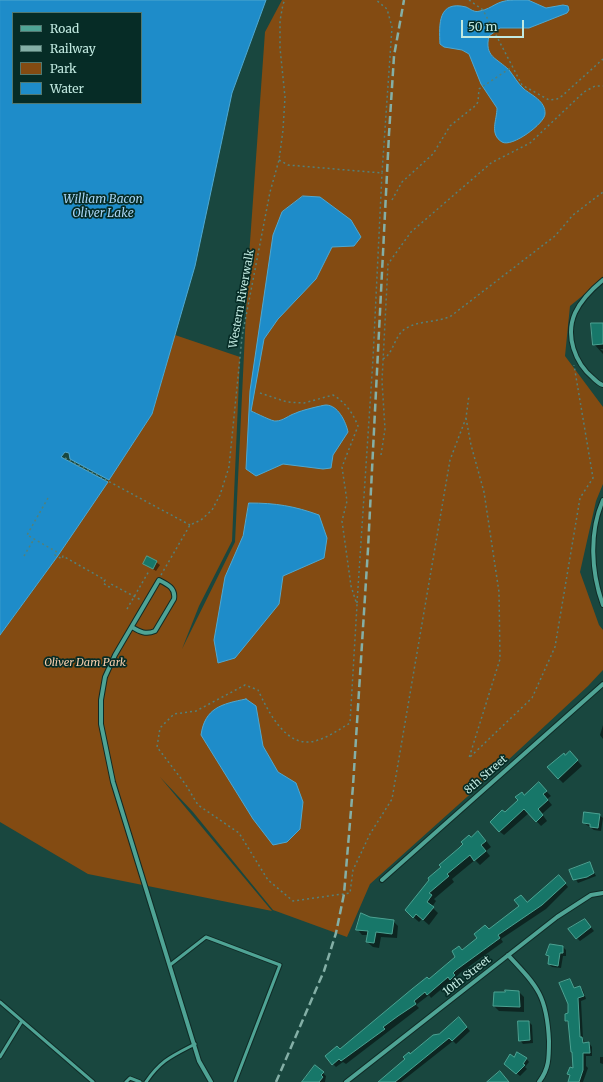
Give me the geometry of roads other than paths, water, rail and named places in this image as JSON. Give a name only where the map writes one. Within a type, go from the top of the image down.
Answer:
[{"type":"street","points":[[602,386],[578,363],[572,333],[575,314],[585,298],[603,280]]},
{"type":"street","points":[[603,500],[596,522],[593,543],[597,583],[603,605]]},
{"type":"street","points":[[132,627],[142,633],[149,634],[155,631],[160,626],[174,599],[175,593],[172,587],[159,580],[115,655],[105,677],[101,700],[101,724],[112,782],[199,1061],[211,1082]]},
{"type":"street","name":"8th Street","points":[[382,880],[603,684]]},
{"type":"street","name":"10th Street","points":[[346,1082],[557,917],[591,896],[603,894]]},
{"type":"street","points":[[508,955],[534,985],[544,1002],[547,1012],[549,1063],[539,1082]]},
{"type":"lane","points":[[170,965],[206,937],[280,965],[235,1082]]},
{"type":"lane","points":[[0,1002],[93,1082]]},
{"type":"lane","points":[[0,1057],[22,1021]]},
{"type":"lane","points":[[146,1082],[156,1067],[167,1058],[194,1044]]},
{"type":"lane","points":[[126,1082],[130,1078],[140,1082]]},
{"type":"water","name":"William Bacon Oliver Lake","points":[[0,0],[266,0],[232,93],[195,266],[152,414],[109,480],[70,459],[69,453],[65,452],[61,457],[108,482],[57,557],[0,635]]},
{"type":"water","points":[[512,0],[528,0],[546,8],[563,5],[568,6],[569,10],[567,13],[529,28],[500,28],[489,36],[488,48],[490,53],[509,70],[522,87],[541,102],[545,109],[544,118],[540,123],[527,134],[507,143],[502,142],[496,135],[495,126],[497,108],[481,84],[469,54],[462,50],[444,47],[440,44],[440,22],[445,10],[450,7],[466,7],[474,11],[478,11],[485,10],[498,3]]},
{"type":"water","points":[[303,196],[320,197],[351,220],[361,237],[354,246],[332,247],[316,279],[278,319],[264,339],[251,411],[276,421],[293,414],[326,405],[338,411],[348,432],[333,455],[331,468],[323,469],[283,464],[256,476],[246,469],[250,391],[273,235],[282,212]]},
{"type":"water","points":[[249,503],[285,506],[319,515],[327,538],[324,558],[283,576],[279,604],[235,658],[218,663],[214,640],[225,577],[243,536]]},
{"type":"water","points":[[246,699],[256,706],[263,746],[278,772],[296,783],[303,802],[300,829],[287,842],[273,845],[253,819],[201,735],[203,726],[210,713],[222,705]]},
{"type":"railway","points":[[276,1082],[324,971],[336,933],[344,894],[353,786],[368,549],[394,56],[404,0]]},
{"type":"park label","name":"Oliver Dam Park","points":[[85,663]]}]
